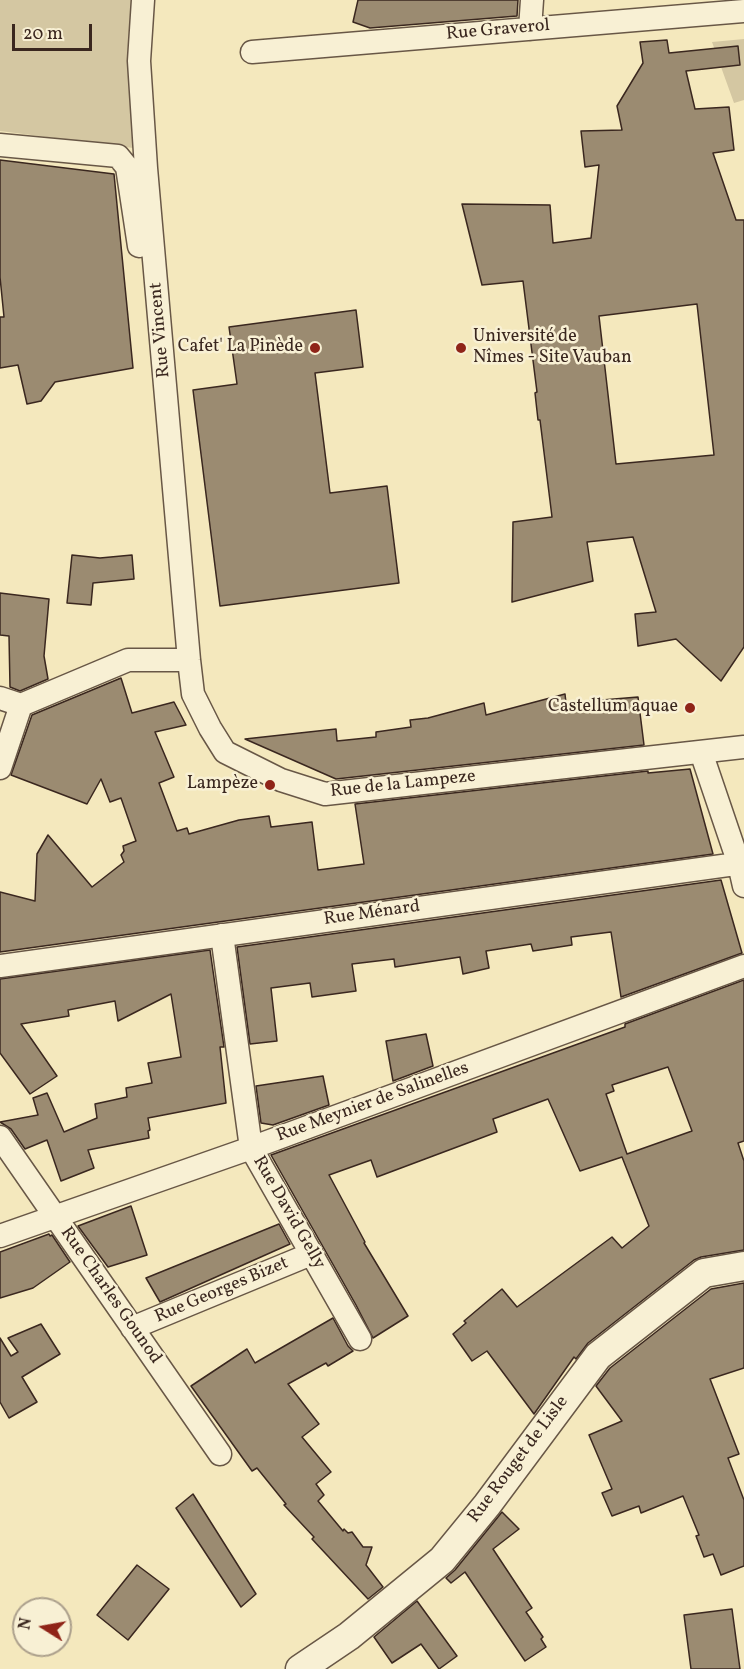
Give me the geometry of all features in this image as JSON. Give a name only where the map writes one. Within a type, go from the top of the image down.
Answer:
[{"type":"street","name":"Rue Vincent","points":[[143,0],[139,61],[146,168],[189,660]]},
{"type":"street","points":[[530,29],[532,0]]},
{"type":"street","name":"Rue Graverol","points":[[252,52],[744,11]]},
{"type":"street","points":[[0,145],[118,156],[127,167],[170,431]]},
{"type":"street","points":[[0,768],[11,702],[128,660],[189,660]]},
{"type":"street","name":"Rue de la Lampeze","points":[[189,660],[193,694],[225,752],[281,780],[326,794],[744,747]]},
{"type":"street","points":[[701,752],[742,864],[744,886]]},
{"type":"street","name":"Rue Ménard","points":[[0,966],[742,864]]},
{"type":"street","name":"Rue David Gelly","points":[[222,935],[251,1148],[360,1339]]},
{"type":"street","name":"Rue Meynier de Salinelles","points":[[0,1236],[251,1148],[744,966]]},
{"type":"street","name":"Rue Charles Gounod","points":[[0,1137],[220,1454]]},
{"type":"street","name":"Rue Georges Bizet","points":[[132,1328],[311,1254]]},
{"type":"street","name":"Rue Rouget de Lisle","points":[[300,1669],[349,1636],[442,1560],[487,1505],[598,1356],[704,1274],[744,1266]]},
{"type":"shaded area","points":[[0,0],[134,0],[133,148],[0,131]]},
{"type":"shaded area","points":[[744,39],[744,100],[734,103],[712,42]]},
{"type":"building","points":[[358,0],[518,0],[517,16],[370,28],[353,22]]},
{"type":"building","points":[[667,40],[669,53],[738,46],[740,65],[686,71],[695,109],[729,107],[734,150],[713,153],[736,220],[744,220],[744,647],[721,681],[676,639],[638,646],[635,614],[656,612],[633,537],[587,542],[593,581],[512,602],[513,522],[552,517],[540,420],[538,420],[535,393],[537,392],[523,281],[482,285],[462,204],[550,205],[553,243],[591,238],[599,165],[585,167],[581,131],[622,130],[617,106],[643,63],[640,42]],"holes":[[[697,304],[714,455],[616,464],[599,316]]]},
{"type":"building","points":[[0,160],[114,174],[133,368],[55,382],[41,401],[27,404],[18,365],[0,368],[0,317],[4,317],[0,277]]},
{"type":"building","points":[[356,310],[363,367],[315,373],[330,493],[387,486],[399,583],[220,606],[193,390],[237,384],[229,327]]},
{"type":"building","points":[[72,555],[100,558],[132,555],[134,579],[93,583],[91,605],[67,603]]},
{"type":"building","points":[[0,593],[49,599],[44,656],[48,679],[20,691],[10,687],[9,636],[0,635]]},
{"type":"building","points":[[121,678],[132,713],[174,702],[186,725],[155,732],[174,777],[159,783],[177,831],[187,828],[189,834],[239,820],[269,816],[271,827],[312,822],[318,870],[364,864],[355,804],[648,771],[648,773],[690,769],[713,854],[0,952],[0,892],[35,901],[37,854],[48,835],[92,887],[124,862],[121,855],[124,851],[123,846],[136,841],[121,798],[110,802],[101,779],[87,804],[11,775],[32,715]]},
{"type":"building","points":[[565,694],[566,703],[638,697],[644,745],[336,779],[245,739],[336,729],[337,741],[376,737],[376,732],[411,727],[410,720],[428,718],[484,703],[486,715]]},
{"type":"building","points":[[721,880],[742,953],[621,997],[611,932],[571,937],[572,945],[533,951],[531,944],[486,951],[489,968],[463,974],[460,957],[395,967],[394,959],[352,964],[356,991],[312,997],[310,983],[271,988],[277,1041],[250,1044],[237,947]]},
{"type":"building","points":[[210,950],[224,1047],[220,1047],[226,1103],[148,1118],[149,1138],[88,1150],[94,1168],[61,1181],[47,1140],[25,1149],[11,1129],[0,1122],[38,1115],[33,1098],[47,1093],[64,1132],[97,1118],[95,1104],[127,1097],[126,1088],[152,1083],[148,1063],[181,1057],[171,994],[118,1021],[115,1001],[68,1010],[69,1016],[21,1024],[57,1076],[30,1094],[0,1053],[0,979]]},
{"type":"building","points":[[744,980],[744,1141],[738,1143],[744,1161],[744,1250],[694,1260],[588,1343],[576,1359],[574,1357],[534,1414],[487,1351],[472,1361],[453,1334],[466,1323],[464,1321],[502,1289],[517,1307],[612,1237],[622,1248],[649,1226],[622,1157],[580,1171],[548,1099],[493,1119],[497,1132],[377,1177],[371,1160],[329,1175],[364,1243],[408,1316],[373,1338],[271,1155],[625,1027],[625,1024]],"holes":[[[668,1067],[692,1131],[627,1154],[606,1094],[614,1091],[612,1085]]]},
{"type":"building","points":[[426,1034],[433,1066],[393,1081],[386,1041]]},
{"type":"building","points":[[323,1076],[329,1105],[273,1125],[261,1123],[256,1086]]},
{"type":"building","points":[[131,1206],[147,1255],[108,1267],[78,1226]]},
{"type":"building","points":[[279,1224],[290,1244],[160,1302],[146,1278]]},
{"type":"building","points":[[49,1234],[52,1235],[70,1262],[33,1288],[0,1298],[0,1252]]},
{"type":"building","points":[[744,1283],[744,1368],[710,1379],[739,1454],[728,1458],[744,1500],[744,1566],[721,1575],[713,1554],[704,1557],[696,1536],[699,1535],[683,1496],[641,1513],[639,1506],[612,1516],[602,1493],[612,1489],[589,1435],[622,1421],[596,1386],[610,1368],[711,1289]]},
{"type":"building","points":[[333,1318],[353,1351],[328,1366],[326,1363],[288,1384],[319,1424],[302,1437],[331,1472],[316,1484],[324,1495],[318,1501],[343,1531],[344,1529],[348,1533],[352,1532],[363,1547],[372,1547],[366,1565],[383,1587],[368,1599],[312,1539],[314,1537],[284,1505],[286,1504],[257,1468],[252,1471],[191,1386],[247,1349],[255,1363]]},
{"type":"building","points":[[41,1324],[60,1354],[22,1377],[37,1402],[9,1418],[0,1402],[0,1338],[11,1356],[18,1352],[8,1338]]},
{"type":"building","points":[[193,1494],[256,1594],[241,1607],[176,1508]]},
{"type":"building","points":[[502,1512],[519,1529],[493,1549],[532,1608],[526,1612],[543,1637],[541,1639],[546,1647],[525,1661],[465,1572],[451,1583],[446,1578]]},
{"type":"building","points":[[137,1565],[169,1589],[128,1640],[97,1615]]},
{"type":"building","points":[[417,1601],[457,1656],[439,1669],[421,1644],[392,1663],[374,1637]]},
{"type":"building","points":[[732,1609],[740,1669],[691,1669],[684,1615]]},
{"type":"place","name":"Cafet' La Pinède","points":[[315,348]]},
{"type":"place","name":"Université de Nîmes - Site Vauban","points":[[461,348]]},
{"type":"place","name":"Castellum aquae","points":[[690,708]]},
{"type":"place","name":"Lampèze","points":[[270,785]]}]
